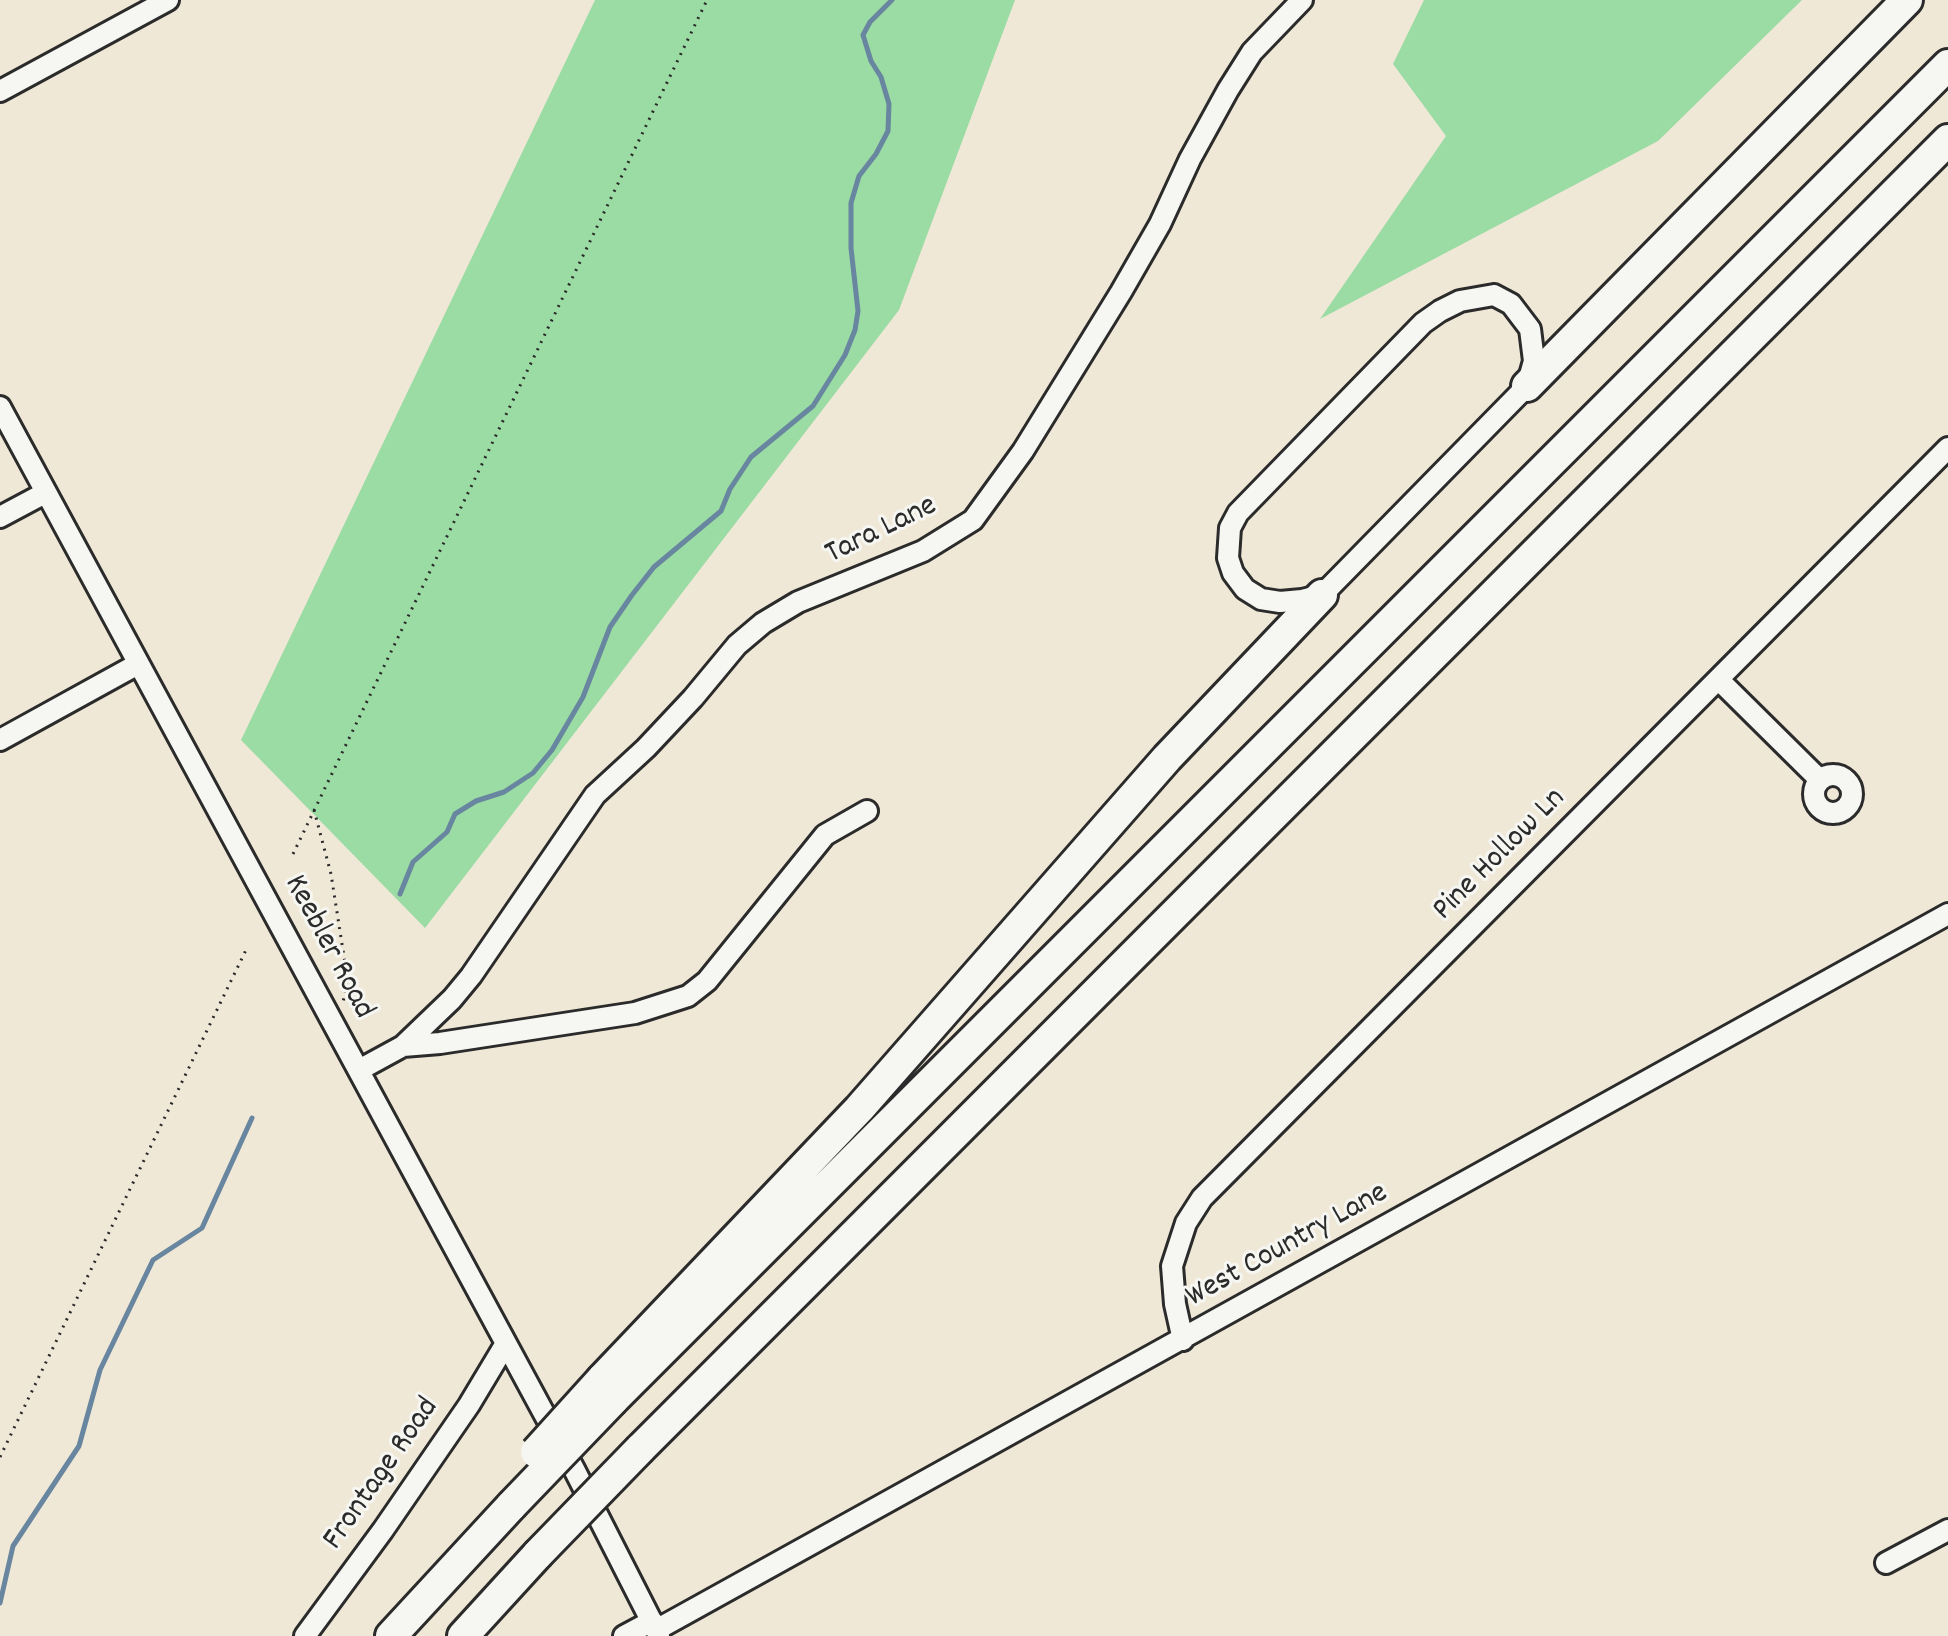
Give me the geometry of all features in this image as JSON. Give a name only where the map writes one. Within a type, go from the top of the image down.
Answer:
[{"type":"highway","points":[[1527,386],[1907,0]]},
{"type":"highway","points":[[608,1390],[1948,65]]},
{"type":"highway","points":[[463,1636],[640,1449],[1948,140]]},
{"type":"highway","points":[[391,1636],[474,1545],[508,1496],[608,1390],[859,1109],[1167,758],[1322,595]]},
{"type":"street","points":[[0,91],[168,0]]},
{"type":"street","name":"Tara Lane","points":[[359,1070],[403,1046],[452,999],[595,795],[675,718],[737,645],[763,623],[798,602],[923,551],[973,520],[1023,451],[1121,292],[1160,224],[1190,159],[1252,52],[1302,0]]},
{"type":"street","points":[[1494,295],[1511,304],[1530,329],[1534,345],[1533,372],[1527,386],[1322,595],[1280,602],[1261,599],[1245,589],[1233,573],[1228,558],[1230,528],[1238,513],[1423,323],[1440,311],[1480,296],[1494,295]]},
{"type":"street","name":"Keebler Road","points":[[0,407],[329,1013],[656,1629]]},
{"type":"street","name":"Pine Hollow Ln","points":[[1183,1340],[1175,1304],[1172,1266],[1186,1223],[1202,1198],[1948,448]]},
{"type":"street","points":[[0,517],[45,493]]},
{"type":"street","points":[[0,740],[138,664]]},
{"type":"street","points":[[1719,680],[1820,780]]},
{"type":"street","name":"Tara Lane","points":[[403,1046],[635,1013],[688,996],[707,981],[825,835],[867,811]]},
{"type":"street","name":"West Country Lane","points":[[624,1636],[656,1629],[1948,914]]},
{"type":"street","name":"Frontage Road","points":[[305,1636],[469,1405],[505,1345]]},
{"type":"street","points":[[1886,1563],[1948,1530]]},
{"type":"path","points":[[293,854],[707,0]]},
{"type":"path","points":[[314,810],[331,874],[347,978],[342,1003],[329,1013]]},
{"type":"path","points":[[0,1457],[246,950]]},
{"type":"green space","points":[[595,0],[1015,0],[899,310],[425,928],[241,740]]},
{"type":"green space","points":[[1424,0],[1802,0],[1658,141],[1320,319],[1446,136],[1393,64]]},
{"type":"waterway","points":[[400,894],[413,862],[447,832],[455,814],[476,801],[504,792],[533,773],[552,750],[583,697],[610,627],[632,595],[654,567],[721,511],[730,489],[751,457],[813,406],[845,355],[855,330],[858,311],[851,248],[851,203],[859,176],[888,131],[889,104],[863,35],[870,22],[892,0]]},
{"type":"waterway","points":[[0,1603],[13,1546],[79,1446],[100,1370],[153,1260],[202,1228],[252,1118]]}]
